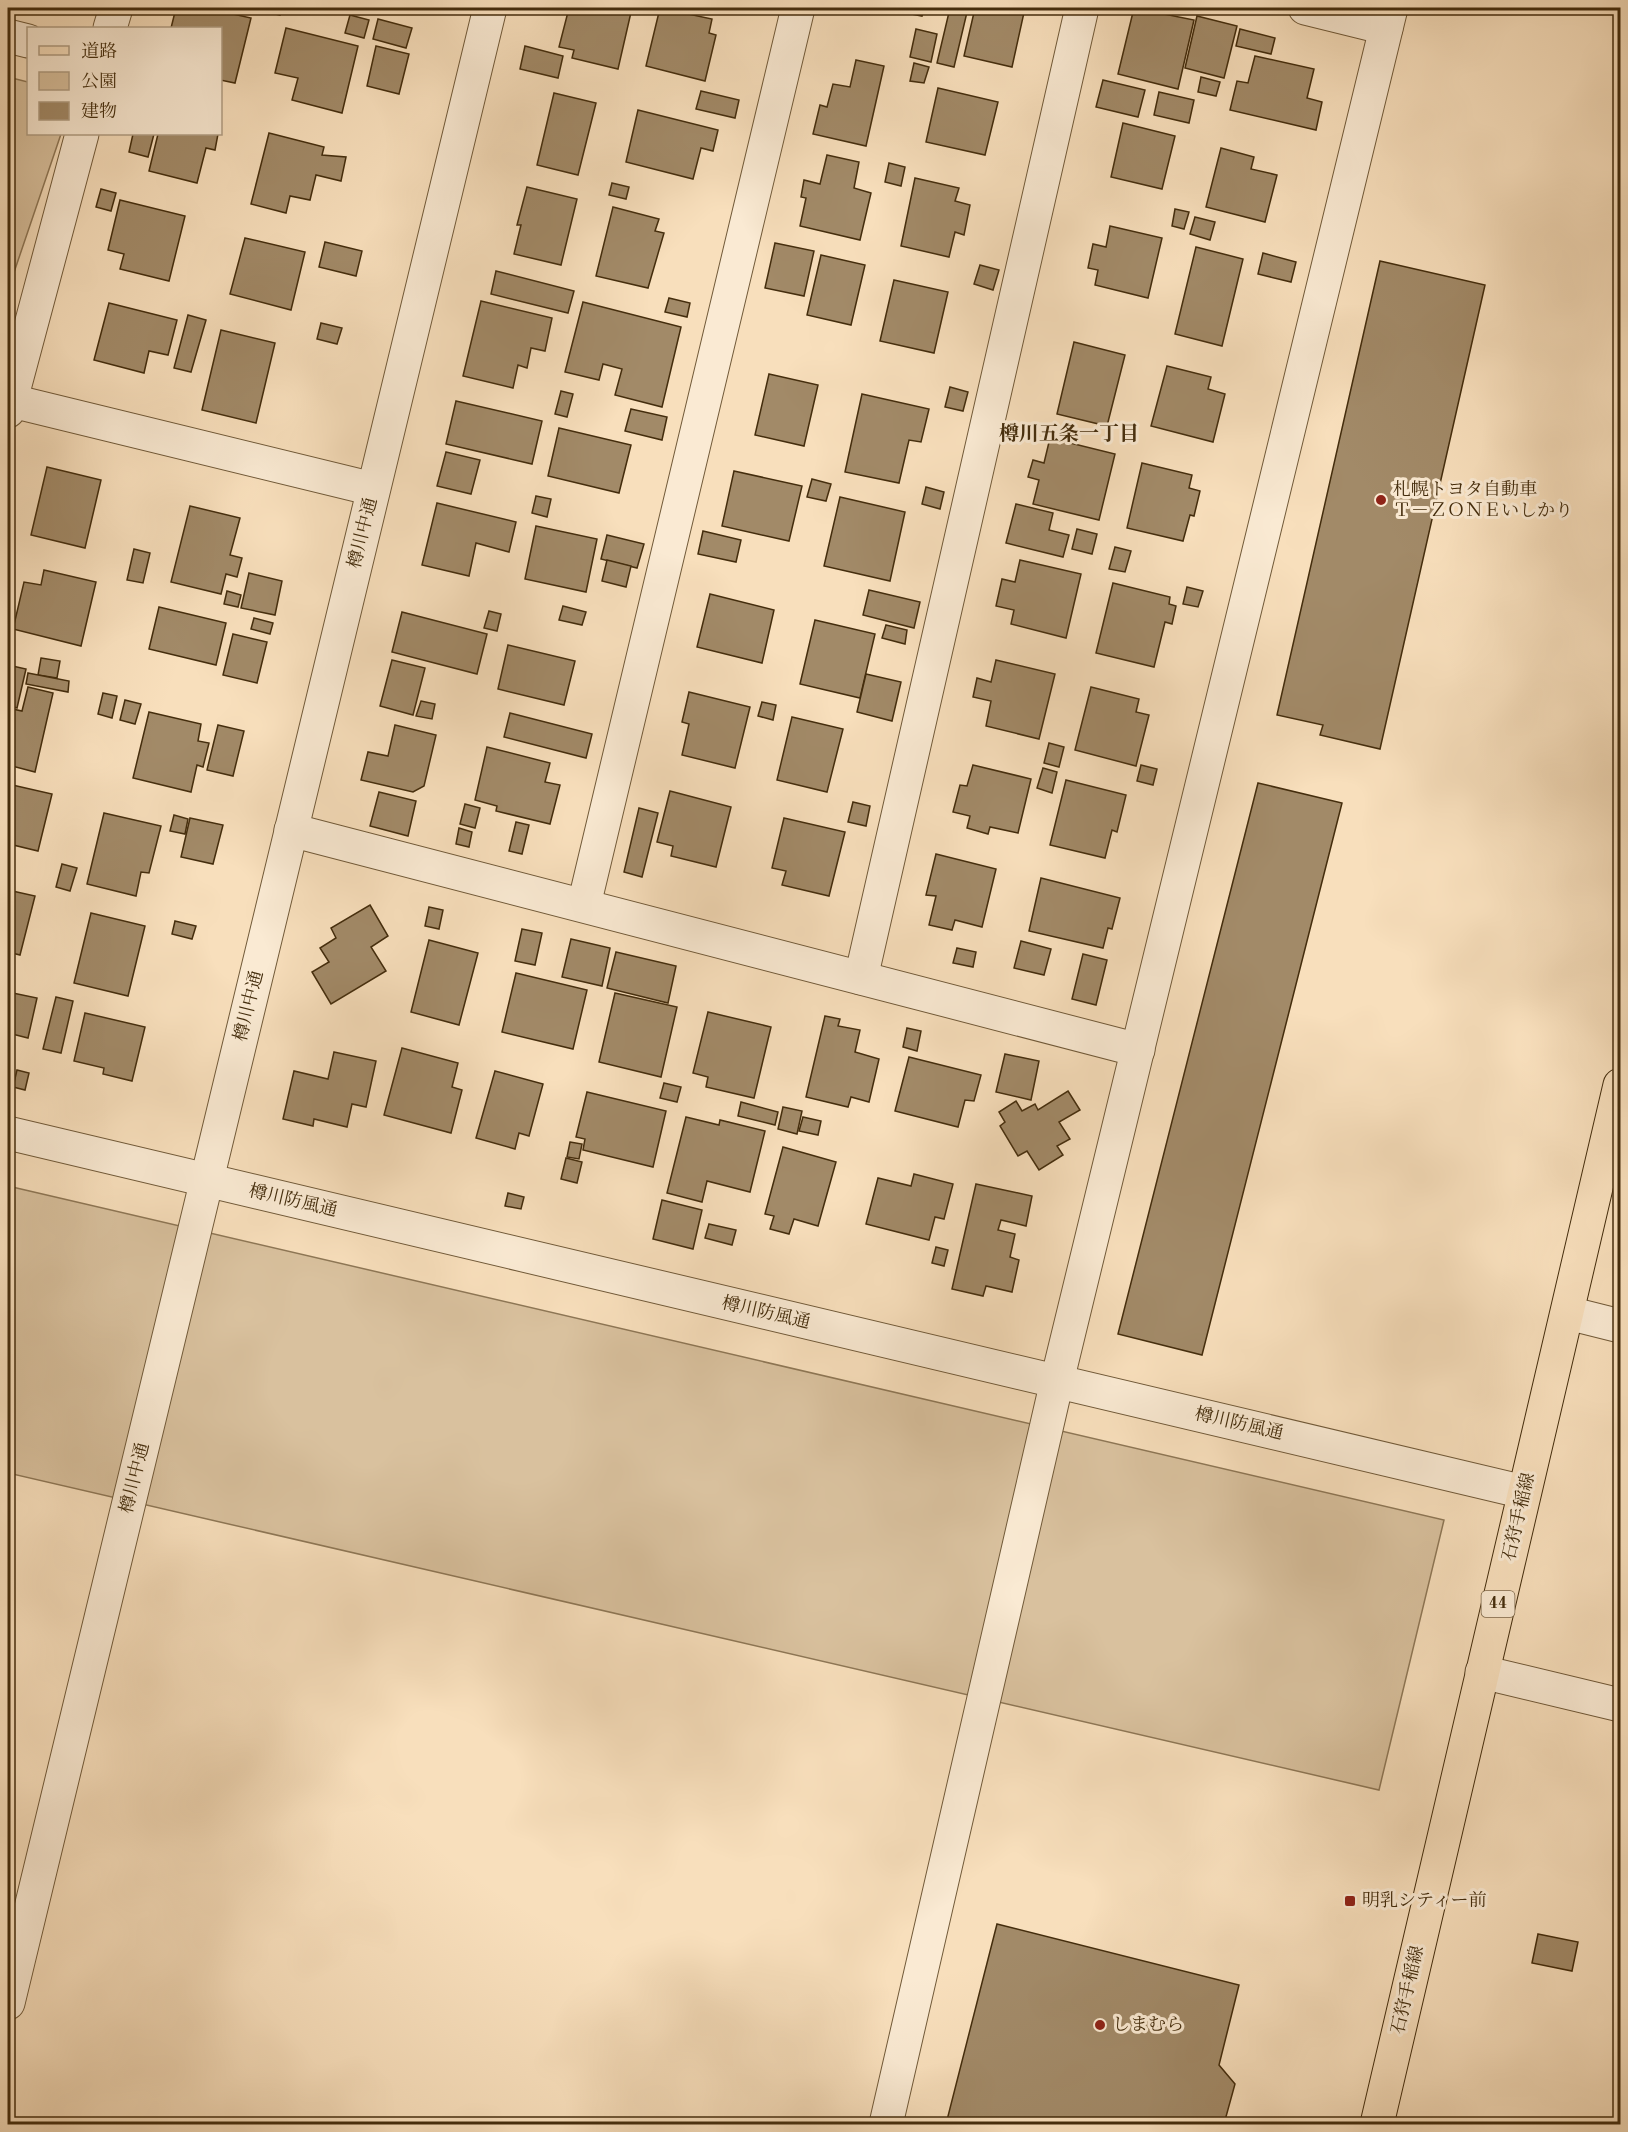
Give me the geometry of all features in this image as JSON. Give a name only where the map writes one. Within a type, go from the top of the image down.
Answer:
[{"type":"main road","name":"石狩手稲線","points":[[1377,2124],[1620,1084]]},
{"type":"street","points":[[110,27],[116,8]]},
{"type":"street","name":"樽川中通","points":[[8,2003],[490,8]]},
{"type":"street","points":[[584,905],[798,8]]},
{"type":"street","points":[[861,978],[1083,8]]},
{"type":"street","points":[[886,2124],[1057,1381],[1389,18],[1305,8]]},
{"type":"street","points":[[8,36],[27,41]]},
{"type":"street","points":[[82,135],[8,404],[374,489]]},
{"type":"street","points":[[291,830],[1138,1050]]},
{"type":"street","name":"樽川防風通","points":[[8,1133],[1524,1492]]},
{"type":"street","points":[[1568,1313],[1620,1326]]},
{"type":"street","points":[[1482,1672],[1620,1705]]},
{"type":"green space","points":[[8,77],[27,82],[27,135],[61,135],[8,290]]},
{"type":"green space","points":[[8,1186],[1444,1520],[1379,1790],[8,1473]]},
{"type":"building","points":[[176,8],[206,8],[251,18],[235,83],[222,80],[222,27],[171,27]]},
{"type":"building","points":[[249,8],[281,8],[280,15]]},
{"type":"building","points":[[569,8],[632,8],[618,69],[572,58],[574,50],[559,47]]},
{"type":"building","points":[[660,8],[712,19],[709,33],[716,35],[705,81],[646,66]]},
{"type":"building","points":[[882,8],[924,8],[922,16]]},
{"type":"building","points":[[950,8],[968,8],[954,67],[937,63]]},
{"type":"building","points":[[975,8],[1025,8],[1012,67],[964,56]]},
{"type":"building","points":[[1134,8],[1194,20],[1178,89],[1118,74]]},
{"type":"building","points":[[350,15],[369,20],[364,38],[345,33]]},
{"type":"building","points":[[1197,16],[1237,26],[1224,78],[1185,68]]},
{"type":"building","points":[[378,19],[412,28],[406,48],[373,39]]},
{"type":"building","points":[[286,28],[358,46],[342,113],[292,100],[298,78],[275,73]]},
{"type":"building","points":[[916,29],[937,34],[931,62],[910,57]]},
{"type":"building","points":[[1240,29],[1275,38],[1271,54],[1236,46]]},
{"type":"building","points":[[376,46],[409,54],[399,94],[367,86]]},
{"type":"building","points":[[525,46],[563,56],[558,78],[520,69]]},
{"type":"building","points":[[1255,56],[1314,69],[1307,98],[1322,102],[1316,130],[1230,110],[1237,81],[1248,83]]},
{"type":"building","points":[[856,60],[884,66],[866,146],[813,134],[820,105],[827,107],[833,84],[850,87]]},
{"type":"building","points":[[914,63],[929,67],[924,83],[910,81]]},
{"type":"building","points":[[1201,77],[1220,82],[1216,96],[1198,92]]},
{"type":"building","points":[[1103,80],[1145,90],[1138,117],[1096,107]]},
{"type":"building","points":[[938,88],[998,102],[985,155],[926,142]]},
{"type":"building","points":[[701,91],[739,100],[735,118],[696,109]]},
{"type":"building","points":[[1159,92],[1194,100],[1189,123],[1154,115]]},
{"type":"building","points":[[554,93],[596,103],[578,175],[537,165]]},
{"type":"building","points":[[638,110],[718,130],[713,151],[701,148],[693,179],[626,162]]},
{"type":"building","points":[[1123,123],[1175,136],[1162,189],[1111,177]]},
{"type":"building","points":[[269,133],[324,147],[322,155],[346,157],[341,181],[316,175],[310,200],[290,196],[286,213],[251,204]]},
{"type":"building","points":[[133,135],[154,135],[148,157],[129,152]]},
{"type":"building","points":[[158,135],[218,135],[215,150],[206,148],[197,183],[149,171]]},
{"type":"building","points":[[1221,148],[1254,157],[1251,169],[1277,175],[1265,222],[1206,207]]},
{"type":"building","points":[[827,155],[859,162],[854,188],[871,193],[860,240],[800,226],[806,198],[801,197],[804,180],[820,184]]},
{"type":"building","points":[[889,163],[905,167],[901,186],[885,182]]},
{"type":"building","points":[[915,178],[959,188],[955,201],[970,205],[964,235],[955,232],[949,257],[901,246]]},
{"type":"building","points":[[612,183],[629,187],[626,199],[609,195]]},
{"type":"building","points":[[527,187],[577,199],[561,265],[514,254],[521,225],[517,225]]},
{"type":"building","points":[[101,189],[116,193],[111,211],[96,207]]},
{"type":"building","points":[[120,200],[185,216],[169,281],[120,269],[124,254],[108,250]]},
{"type":"building","points":[[613,207],[659,219],[655,231],[664,233],[648,288],[596,276]]},
{"type":"building","points":[[1175,209],[1189,212],[1184,229],[1172,226]]},
{"type":"building","points":[[1195,217],[1215,222],[1210,240],[1190,234]]},
{"type":"building","points":[[1110,226],[1162,238],[1148,298],[1095,285],[1098,270],[1088,268],[1093,244],[1106,247]]},
{"type":"building","points":[[245,238],[305,252],[291,310],[230,294]]},
{"type":"building","points":[[325,242],[362,251],[356,276],[319,267]]},
{"type":"building","points":[[775,243],[814,251],[804,296],[765,288]]},
{"type":"building","points":[[1196,247],[1243,259],[1222,346],[1175,334]]},
{"type":"building","points":[[1263,253],[1296,262],[1291,282],[1258,274]]},
{"type":"building","points":[[821,255],[865,265],[851,325],[807,315]]},
{"type":"building","name":"札幌トヨタ自動車 Ｔ－ＺＯＮＥいしかり","points":[[1380,261],[1485,285],[1380,749],[1320,735],[1323,725],[1277,715]]},
{"type":"building","points":[[980,265],[999,270],[993,290],[974,284]]},
{"type":"building","points":[[496,271],[574,291],[568,313],[491,294]]},
{"type":"building","points":[[894,280],[948,292],[934,353],[880,341]]},
{"type":"building","points":[[669,298],[690,303],[687,317],[665,312]]},
{"type":"building","points":[[481,301],[552,318],[545,351],[531,348],[527,368],[518,365],[513,388],[463,376]]},
{"type":"building","points":[[583,302],[681,327],[662,407],[615,395],[622,369],[603,364],[599,380],[565,372]]},
{"type":"building","points":[[109,303],[177,320],[168,355],[149,351],[144,373],[94,360]]},
{"type":"building","points":[[188,315],[206,320],[191,372],[174,368]]},
{"type":"building","points":[[321,323],[342,328],[337,344],[317,339]]},
{"type":"building","points":[[221,330],[275,343],[256,423],[202,410]]},
{"type":"building","points":[[1074,342],[1125,355],[1107,426],[1057,414]]},
{"type":"building","points":[[1167,366],[1211,377],[1208,389],[1225,394],[1213,442],[1151,426]]},
{"type":"building","points":[[769,374],[818,385],[804,446],[755,435]]},
{"type":"building","points":[[950,387],[968,392],[963,411],[945,407]]},
{"type":"building","points":[[561,391],[573,394],[567,417],[555,414]]},
{"type":"building","points":[[862,394],[929,409],[921,442],[909,440],[899,483],[845,472]]},
{"type":"building","points":[[456,401],[542,421],[532,464],[446,444]]},
{"type":"building","points":[[631,409],[667,417],[662,440],[625,431]]},
{"type":"building","points":[[559,428],[631,445],[619,493],[548,476]]},
{"type":"building","points":[[1050,438],[1115,454],[1099,520],[1033,504],[1039,480],[1028,477],[1033,460],[1044,463]]},
{"type":"building","points":[[446,452],[480,460],[471,494],[437,486]]},
{"type":"building","points":[[1142,463],[1192,475],[1189,488],[1200,491],[1194,516],[1190,515],[1183,541],[1127,528]]},
{"type":"building","points":[[47,467],[101,480],[85,548],[31,535]]},
{"type":"building","points":[[734,471],[802,486],[789,541],[722,526]]},
{"type":"building","points":[[812,479],[831,484],[826,501],[807,497]]},
{"type":"building","points":[[926,487],[944,492],[940,509],[922,504]]},
{"type":"building","points":[[536,496],[551,499],[547,517],[532,513]]},
{"type":"building","points":[[840,497],[905,512],[890,581],[824,566]]},
{"type":"building","points":[[437,503],[516,522],[509,552],[476,543],[469,576],[422,565]]},
{"type":"building","points":[[1016,504],[1053,513],[1049,530],[1069,535],[1063,557],[1006,543]]},
{"type":"building","points":[[190,506],[240,518],[230,555],[242,558],[237,577],[226,574],[221,594],[171,582]]},
{"type":"building","points":[[536,526],[597,539],[586,592],[525,579]]},
{"type":"building","points":[[1077,529],[1097,534],[1092,554],[1072,549]]},
{"type":"building","points":[[703,531],[741,540],[736,562],[698,554]]},
{"type":"building","points":[[607,535],[644,544],[637,568],[601,559]]},
{"type":"building","points":[[1115,547],[1131,551],[1125,572],[1109,569]]},
{"type":"building","points":[[134,549],[150,553],[143,583],[127,580]]},
{"type":"building","points":[[607,560],[631,566],[626,587],[602,581]]},
{"type":"building","points":[[1020,560],[1081,574],[1066,638],[1011,624],[1014,610],[996,606],[1002,579],[1015,582]]},
{"type":"building","points":[[44,570],[96,582],[81,646],[13,629],[24,582],[41,585]]},
{"type":"building","points":[[249,573],[282,581],[275,615],[241,608]]},
{"type":"building","points":[[1113,583],[1170,597],[1169,604],[1176,606],[1172,624],[1165,622],[1154,667],[1096,653]]},
{"type":"building","points":[[1187,587],[1203,591],[1198,607],[1183,604]]},
{"type":"building","points":[[869,590],[920,602],[914,628],[863,615]]},
{"type":"building","points":[[227,591],[241,595],[238,607],[224,604]]},
{"type":"building","points":[[710,594],[774,610],[762,663],[697,647]]},
{"type":"building","points":[[563,606],[586,612],[582,625],[559,620]]},
{"type":"building","points":[[159,607],[226,623],[216,665],[149,649]]},
{"type":"building","points":[[489,611],[501,614],[497,631],[484,628]]},
{"type":"building","points":[[402,612],[487,634],[477,674],[392,652]]},
{"type":"building","points":[[254,618],[273,623],[270,634],[251,629]]},
{"type":"building","points":[[815,620],[875,634],[860,698],[800,684]]},
{"type":"building","points":[[886,625],[907,630],[905,644],[882,638]]},
{"type":"building","points":[[233,634],[267,642],[257,683],[223,675]]},
{"type":"building","points":[[508,645],[575,661],[564,705],[498,689]]},
{"type":"building","points":[[41,658],[60,661],[57,678],[38,675]]},
{"type":"building","points":[[392,660],[425,668],[413,715],[380,706]]},
{"type":"building","points":[[996,660],[1055,674],[1039,739],[986,726],[991,701],[973,697],[977,678],[991,682]]},
{"type":"building","points":[[8,665],[26,669],[17,708],[8,705]]},
{"type":"building","points":[[28,673],[69,681],[68,692],[26,684]]},
{"type":"building","points":[[866,674],[901,682],[892,721],[857,712]]},
{"type":"building","points":[[28,687],[53,693],[35,772],[8,765],[8,708],[22,711]]},
{"type":"building","points":[[1091,687],[1139,699],[1136,712],[1149,715],[1136,766],[1075,750]]},
{"type":"building","points":[[689,692],[750,707],[735,768],[682,755],[689,724],[682,722]]},
{"type":"building","points":[[103,693],[117,696],[112,718],[98,714]]},
{"type":"building","points":[[125,700],[141,704],[135,724],[120,720]]},
{"type":"building","points":[[421,701],[435,704],[432,719],[416,716]]},
{"type":"building","points":[[762,702],[776,705],[773,720],[758,716]]},
{"type":"building","points":[[149,712],[201,724],[198,741],[209,743],[203,767],[197,765],[191,792],[133,778]]},
{"type":"building","points":[[510,713],[592,734],[586,758],[504,737]]},
{"type":"building","points":[[792,717],[843,729],[827,792],[777,780]]},
{"type":"building","points":[[218,725],[244,731],[233,776],[207,770]]},
{"type":"building","points":[[395,725],[436,735],[424,786],[413,792],[361,780],[368,752],[388,756]]},
{"type":"building","points":[[1049,743],[1064,747],[1059,767],[1044,763]]},
{"type":"building","points":[[487,747],[550,763],[545,782],[560,785],[550,824],[496,811],[497,806],[475,800]]},
{"type":"building","points":[[973,765],[1031,779],[1018,833],[990,827],[988,834],[967,828],[970,816],[953,812],[960,785],[967,786]]},
{"type":"building","points":[[1141,765],[1157,769],[1153,785],[1137,781]]},
{"type":"building","points":[[1043,768],[1057,772],[1052,793],[1037,788]]},
{"type":"building","points":[[1066,780],[1126,795],[1117,832],[1112,830],[1105,858],[1050,845]]},
{"type":"building","points":[[1258,783],[1342,803],[1202,1355],[1118,1334]]},
{"type":"building","points":[[8,784],[52,794],[38,851],[13,845],[12,851],[8,850]]},
{"type":"building","points":[[670,791],[731,807],[716,867],[671,856],[673,846],[657,842]]},
{"type":"building","points":[[379,792],[416,801],[408,836],[370,826]]},
{"type":"building","points":[[853,802],[870,806],[866,826],[848,822]]},
{"type":"building","points":[[465,804],[480,808],[475,828],[460,824]]},
{"type":"building","points":[[639,808],[658,813],[642,877],[624,872]]},
{"type":"building","points":[[104,813],[161,826],[149,873],[141,872],[136,896],[87,884]]},
{"type":"building","points":[[174,815],[188,819],[185,834],[170,831]]},
{"type":"building","points":[[190,818],[223,825],[213,864],[181,857]]},
{"type":"building","points":[[784,818],[845,832],[829,896],[782,885],[786,871],[772,868]]},
{"type":"building","points":[[516,822],[529,825],[522,854],[509,851]]},
{"type":"building","points":[[459,828],[472,832],[469,847],[456,844]]},
{"type":"building","points":[[936,854],[996,869],[982,927],[955,920],[952,930],[929,925],[936,896],[926,895]]},
{"type":"building","points":[[62,864],[77,868],[70,891],[56,887]]},
{"type":"building","points":[[1041,878],[1120,898],[1112,929],[1108,928],[1103,948],[1029,931]]},
{"type":"building","points":[[8,890],[35,896],[20,955],[8,952]]},
{"type":"building","points":[[370,905],[388,936],[371,947],[386,971],[331,1004],[312,972],[329,962],[320,948],[336,938],[331,928]]},
{"type":"building","points":[[429,907],[443,910],[439,929],[425,926]]},
{"type":"building","points":[[91,913],[145,926],[128,996],[74,983]]},
{"type":"building","points":[[175,921],[196,926],[192,939],[172,934]]},
{"type":"building","points":[[522,929],[542,933],[535,965],[515,961]]},
{"type":"building","points":[[571,939],[610,948],[602,986],[562,977]]},
{"type":"building","points":[[429,940],[478,953],[459,1025],[411,1012]]},
{"type":"building","points":[[1021,941],[1051,949],[1044,975],[1014,968]]},
{"type":"building","points":[[957,948],[976,952],[973,967],[953,963]]},
{"type":"building","points":[[616,952],[676,966],[668,1003],[607,988]]},
{"type":"building","points":[[1083,954],[1107,960],[1096,1005],[1072,999]]},
{"type":"building","points":[[516,973],[587,990],[573,1049],[502,1032]]},
{"type":"building","points":[[8,992],[37,998],[28,1038],[8,1033]]},
{"type":"building","points":[[615,993],[677,1007],[661,1077],[599,1062]]},
{"type":"building","points":[[56,997],[73,1001],[61,1053],[43,1049]]},
{"type":"building","points":[[708,1012],[771,1027],[754,1098],[706,1087],[708,1077],[693,1073]]},
{"type":"building","points":[[85,1013],[145,1027],[132,1081],[103,1074],[104,1068],[74,1061]]},
{"type":"building","points":[[825,1016],[840,1019],[838,1026],[860,1030],[855,1052],[879,1059],[869,1102],[851,1097],[848,1107],[806,1097]]},
{"type":"building","points":[[907,1028],[921,1031],[917,1051],[903,1047]]},
{"type":"building","points":[[402,1048],[458,1063],[452,1087],[462,1090],[451,1133],[384,1115]]},
{"type":"building","points":[[334,1052],[376,1061],[366,1107],[352,1104],[347,1127],[314,1119],[313,1126],[283,1119],[294,1071],[328,1079]]},
{"type":"building","points":[[1005,1054],[1039,1061],[1031,1100],[996,1092]]},
{"type":"building","points":[[909,1057],[981,1075],[974,1101],[965,1100],[958,1127],[895,1111]]},
{"type":"building","points":[[17,1070],[29,1073],[25,1090],[13,1087]]},
{"type":"building","points":[[495,1071],[543,1084],[529,1136],[519,1133],[515,1149],[476,1138]]},
{"type":"building","points":[[664,1083],[681,1087],[677,1102],[660,1098]]},
{"type":"building","points":[[1068,1091],[1080,1110],[1059,1122],[1070,1139],[1057,1146],[1063,1155],[1039,1170],[1027,1151],[1018,1156],[1000,1126],[1005,1122],[999,1112],[1016,1101],[1022,1111],[1035,1104],[1038,1110]]},
{"type":"building","points":[[587,1092],[666,1111],[653,1167],[583,1150],[585,1139],[576,1137]]},
{"type":"building","points":[[741,1102],[778,1112],[775,1125],[738,1116]]},
{"type":"building","points":[[783,1107],[802,1111],[797,1134],[778,1129]]},
{"type":"building","points":[[686,1117],[719,1125],[720,1120],[765,1131],[750,1192],[707,1181],[702,1202],[667,1193]]},
{"type":"building","points":[[803,1117],[821,1121],[818,1135],[799,1131]]},
{"type":"building","points":[[570,1142],[582,1144],[579,1159],[567,1157]]},
{"type":"building","points":[[783,1147],[836,1162],[818,1226],[794,1219],[789,1234],[770,1229],[774,1216],[765,1214]]},
{"type":"building","points":[[566,1158],[582,1162],[577,1183],[561,1179]]},
{"type":"building","points":[[914,1174],[953,1184],[944,1219],[935,1217],[929,1240],[866,1224],[878,1178],[911,1186]]},
{"type":"building","points":[[976,1184],[1032,1196],[1026,1226],[1001,1220],[998,1230],[1015,1234],[1010,1257],[1019,1260],[1012,1292],[986,1286],[983,1296],[952,1289]]},
{"type":"building","points":[[508,1193],[524,1197],[521,1209],[505,1206]]},
{"type":"building","points":[[662,1200],[702,1210],[693,1249],[653,1239]]},
{"type":"building","points":[[709,1224],[736,1230],[732,1245],[705,1238]]},
{"type":"building","points":[[936,1247],[948,1250],[944,1266],[932,1263]]},
{"type":"building","name":"しまむら","points":[[997,1924],[1239,1985],[1219,2065],[1235,2084],[1224,2124],[946,2124]]},
{"type":"building","points":[[1538,1934],[1578,1942],[1572,1971],[1532,1963]]},
{"type":"place","name":"札幌トヨタ自動車 Ｔ－ＺＯＮＥいしかり","points":[[1381,500]]},
{"type":"place","name":"明乳シティー前","points":[[1350,1901]]},
{"type":"place","name":"しまむら","points":[[1100,2025]]},
{"type":"district","name":"樽川五条一丁目","points":[[1069,435]]}]
